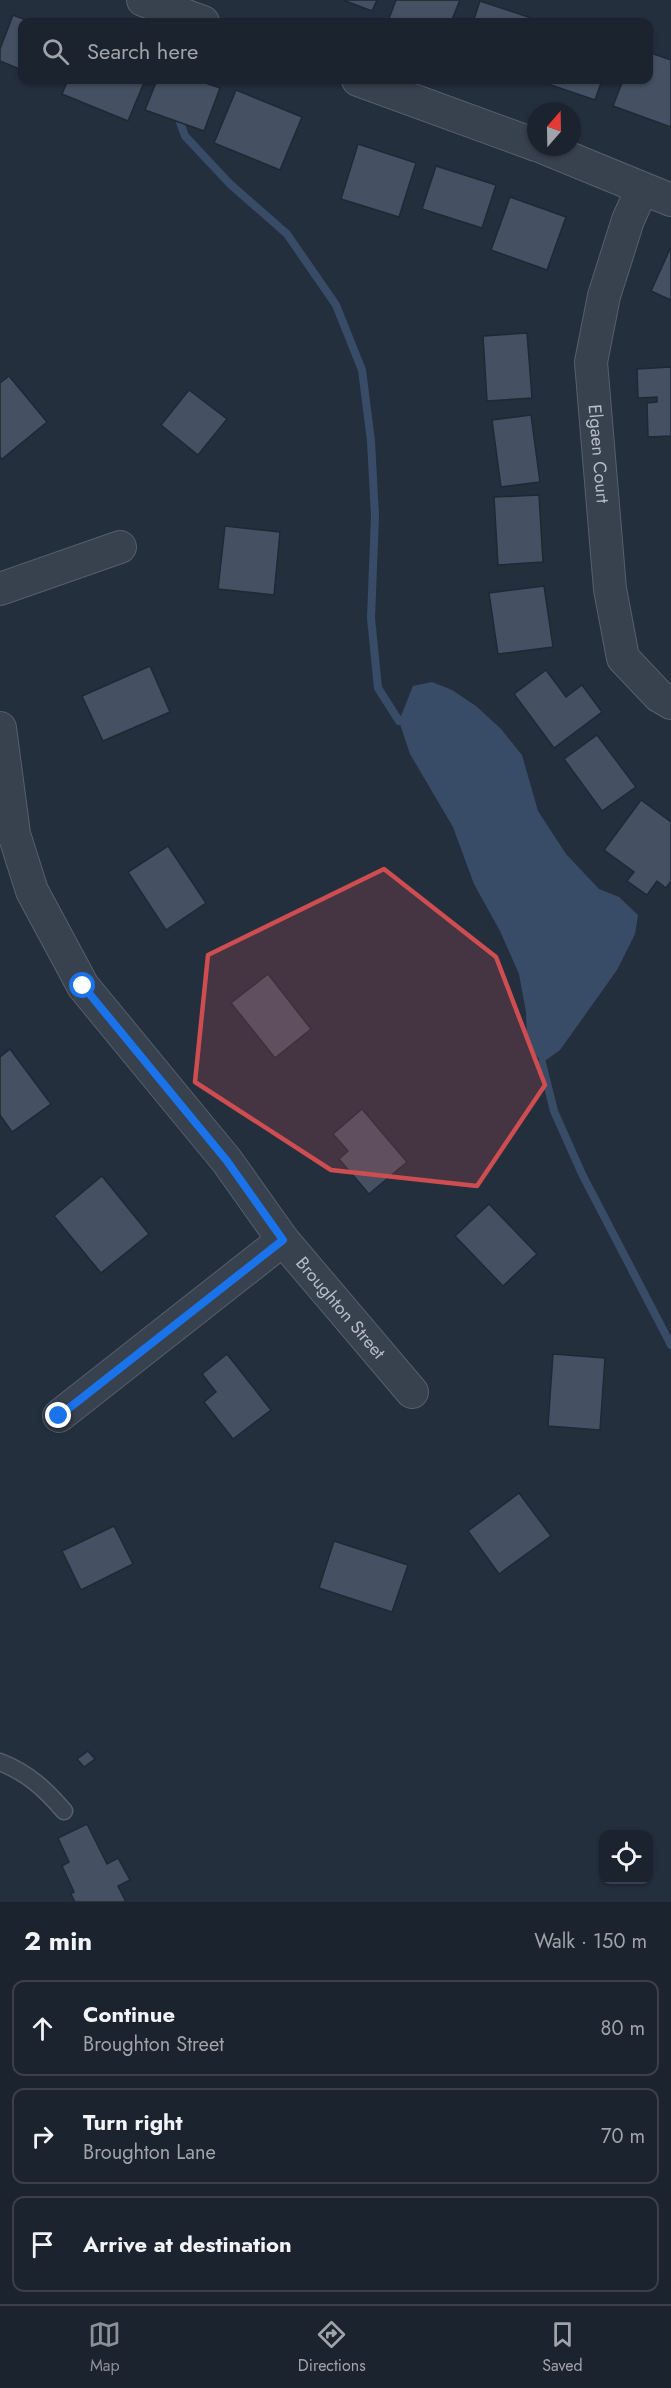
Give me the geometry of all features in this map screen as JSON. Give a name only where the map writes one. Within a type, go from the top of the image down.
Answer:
[{"type":"street","points":[[143,0],[192,18]]},
{"type":"street","points":[[369,84],[527,142]]},
{"type":"street","points":[[564,156],[657,195]]},
{"type":"street","name":"Elgaen Court","points":[[657,195],[628,220],[604,296],[591,362],[610,589],[623,658],[659,696],[671,703]]},
{"type":"street","points":[[0,589],[120,547]]},
{"type":"street","name":"Broughton Street","points":[[0,728],[14,834],[32,891],[83,986],[227,1161],[283,1240],[412,1392]]},
{"type":"street","points":[[59,1416],[283,1240]]},
{"type":"lane","points":[[0,1762],[21,1770],[64,1811]]},
{"type":"highlighted area","points":[[384,869],[496,957],[545,1085],[477,1186],[331,1170],[195,1082],[208,955]]},
{"type":"water","points":[[432,682],[452,690],[476,706],[501,729],[522,755],[538,811],[566,854],[599,889],[619,897],[638,915],[635,934],[617,970],[560,1050],[542,1063],[527,1044],[526,1012],[519,974],[500,931],[474,884],[453,827],[410,754],[399,721],[413,686]]},
{"type":"building","points":[[343,0],[377,0],[372,11]]},
{"type":"building","points":[[396,0],[460,0],[453,18],[389,18]]},
{"type":"building","points":[[480,1],[531,18],[474,18]]},
{"type":"building","points":[[13,15],[21,18],[18,18],[18,68],[0,61],[0,49]]},
{"type":"building","points":[[653,54],[671,60],[671,127],[613,106],[621,84],[653,84]]},
{"type":"building","points":[[66,84],[143,84],[128,121],[62,94]]},
{"type":"building","points":[[155,84],[208,84],[220,88],[204,131],[145,110]]},
{"type":"building","points":[[548,84],[601,84],[595,100]]},
{"type":"building","points":[[236,90],[302,117],[280,170],[214,143]]},
{"type":"building","points":[[358,144],[416,163],[399,217],[341,199]]},
{"type":"building","points":[[436,166],[496,185],[482,228],[422,209]]},
{"type":"building","points":[[510,197],[566,217],[547,270],[491,250]]},
{"type":"building","points":[[671,250],[671,300],[651,291]]},
{"type":"building","points":[[527,333],[532,398],[487,401],[483,336]]},
{"type":"building","points":[[671,367],[671,436],[648,437],[647,403],[657,402],[657,397],[638,398],[637,369]]},
{"type":"building","points":[[9,376],[47,422],[2,459],[0,457],[0,383]]},
{"type":"building","points":[[189,390],[227,419],[198,455],[161,425]]},
{"type":"building","points":[[531,415],[540,482],[501,487],[492,420]]},
{"type":"building","points":[[539,495],[543,562],[498,565],[494,497]]},
{"type":"building","points":[[225,526],[280,532],[274,595],[218,589]]},
{"type":"building","points":[[544,586],[553,647],[498,654],[489,593]]},
{"type":"building","points":[[150,666],[170,712],[103,741],[82,696]]},
{"type":"building","points":[[546,670],[566,697],[582,685],[602,712],[554,748],[514,694]]},
{"type":"building","points":[[597,735],[636,787],[602,811],[564,759]]},
{"type":"building","points":[[641,800],[671,822],[671,881],[666,888],[657,881],[647,895],[627,881],[634,872],[604,850]]},
{"type":"building","points":[[168,846],[206,903],[166,930],[128,872]]},
{"type":"building","points":[[268,974],[311,1029],[275,1058],[231,1003]]},
{"type":"building","points":[[10,1049],[51,1104],[12,1132],[0,1115],[0,1057]]},
{"type":"building","points":[[362,1109],[407,1162],[369,1194],[339,1159],[348,1151],[333,1134]]},
{"type":"building","points":[[102,1176],[149,1234],[101,1273],[54,1216]]},
{"type":"building","points":[[489,1204],[537,1254],[503,1286],[455,1236]]},
{"type":"building","points":[[227,1354],[271,1410],[233,1439],[204,1402],[216,1392],[202,1374]]},
{"type":"building","points":[[553,1354],[605,1358],[600,1430],[548,1426]]},
{"type":"building","points":[[519,1493],[551,1536],[499,1574],[468,1531]]},
{"type":"building","points":[[114,1526],[133,1564],[81,1590],[62,1551]]},
{"type":"building","points":[[334,1541],[408,1565],[392,1612],[319,1588]]},
{"type":"building","points":[[88,1751],[95,1759],[84,1767],[77,1759]]},
{"type":"building","points":[[87,1824],[107,1864],[118,1858],[130,1880],[118,1886],[126,1902],[75,1902],[71,1894],[74,1892],[62,1866],[69,1862],[58,1838]]},
{"type":"waterway","points":[[177,114],[185,136],[230,184],[287,234],[336,305],[362,370],[371,441],[375,516],[371,618],[378,688],[399,721]]},
{"type":"waterway","points":[[542,1063],[554,1111],[582,1174],[671,1345]]},
{"type":"route","points":[[59,1416],[283,1240],[227,1161],[83,986]]}]
